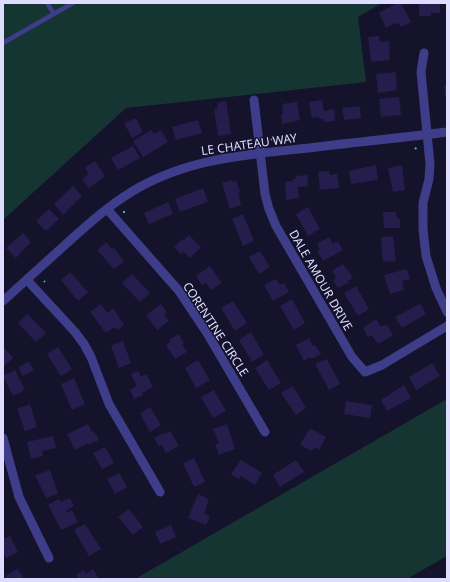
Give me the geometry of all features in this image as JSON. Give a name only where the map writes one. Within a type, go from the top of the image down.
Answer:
[{"type":"street","points":[[424,53],[421,72],[430,164],[429,179],[424,203],[423,229],[426,256],[436,288],[447,312]]},
{"type":"street","name":"DALE AMOUR DRIVE","points":[[254,100],[265,194],[269,209],[276,226],[352,357],[365,372],[382,365],[447,326]]},
{"type":"street","name":"LE CHATEAU WAY","points":[[3,301],[89,223],[107,209],[138,188],[175,170],[212,160],[447,132]]},
{"type":"street","name":"CORENTINE CIRCLE","points":[[107,209],[163,272],[190,306],[265,432]]},
{"type":"street","points":[[27,280],[75,332],[84,344],[91,357],[109,404],[160,492]]},
{"type":"street","points":[[3,438],[19,497],[49,558]]},
{"type":"lane","points":[[47,3],[54,14]]},
{"type":"lane","points":[[3,43],[73,3]]},
{"type":"green space","points":[[3,3],[382,3],[358,17],[366,82],[126,108],[3,220]]},
{"type":"green space","points":[[447,399],[447,556],[407,579],[135,579]]},
{"type":"building","points":[[397,3],[401,3],[411,22],[401,27],[399,23],[395,23],[386,28],[379,13]]},
{"type":"building","points":[[419,3],[440,3],[440,13],[431,13],[431,16],[419,16]]},
{"type":"building","points":[[379,36],[380,42],[389,41],[390,60],[371,62],[368,37]]},
{"type":"building","points":[[396,72],[397,90],[378,93],[376,74]]},
{"type":"building","points":[[447,85],[447,96],[445,96],[444,86]]},
{"type":"building","points":[[399,97],[401,115],[381,117],[379,99]]},
{"type":"building","points":[[322,100],[324,111],[334,109],[335,121],[324,122],[323,119],[319,119],[319,117],[312,118],[309,102]]},
{"type":"building","points":[[226,101],[231,134],[218,136],[214,109],[218,108],[217,103]]},
{"type":"building","points":[[297,102],[300,120],[282,124],[282,104]]},
{"type":"building","points":[[360,106],[361,118],[344,120],[342,108]]},
{"type":"building","points":[[136,118],[143,132],[132,138],[124,123]]},
{"type":"building","points":[[198,120],[202,133],[176,140],[172,127]]},
{"type":"building","points":[[151,130],[154,134],[161,130],[168,142],[143,157],[133,141]]},
{"type":"building","points":[[133,146],[140,158],[118,170],[111,158]]},
{"type":"building","points":[[95,161],[105,176],[89,188],[82,179],[89,174],[85,168]]},
{"type":"building","points":[[376,165],[378,180],[351,184],[349,171]]},
{"type":"building","points":[[402,165],[405,190],[393,192],[388,168]]},
{"type":"building","points":[[329,171],[330,175],[337,174],[339,188],[320,190],[318,172]]},
{"type":"building","points":[[307,175],[308,186],[298,187],[299,198],[286,200],[285,182],[297,179],[296,176]]},
{"type":"building","points":[[232,180],[232,182],[236,181],[240,192],[238,193],[240,196],[241,205],[230,209],[222,183]]},
{"type":"building","points":[[73,186],[82,196],[63,215],[54,204]]},
{"type":"building","points":[[203,188],[208,202],[180,212],[175,199]]},
{"type":"building","points":[[168,202],[173,214],[149,224],[144,213]]},
{"type":"building","points":[[308,207],[320,229],[308,236],[296,214]]},
{"type":"building","points":[[49,209],[59,219],[46,231],[36,221]]},
{"type":"building","points":[[383,212],[396,212],[397,219],[400,219],[400,228],[384,228]]},
{"type":"building","points":[[243,214],[254,241],[243,246],[232,219]]},
{"type":"building","points":[[23,233],[31,242],[16,258],[6,248]]},
{"type":"building","points":[[189,235],[201,247],[190,258],[184,252],[181,254],[174,247],[182,239],[184,240]]},
{"type":"building","points":[[393,236],[396,261],[383,262],[381,237]]},
{"type":"building","points":[[329,237],[333,244],[338,241],[343,250],[323,261],[317,251],[320,250],[317,244]]},
{"type":"building","points":[[106,242],[112,249],[114,248],[124,261],[114,269],[97,250]]},
{"type":"building","points":[[260,251],[270,267],[259,274],[249,257]]},
{"type":"building","points":[[343,264],[353,278],[348,281],[349,283],[338,288],[333,280],[336,278],[332,270]]},
{"type":"building","points":[[210,266],[222,283],[211,290],[206,283],[202,285],[196,276]]},
{"type":"building","points":[[407,269],[410,279],[402,281],[404,290],[390,294],[384,275]]},
{"type":"building","points":[[70,272],[88,292],[78,301],[61,280]]},
{"type":"building","points":[[132,274],[150,293],[140,302],[122,283]]},
{"type":"building","points":[[276,279],[280,285],[284,283],[289,292],[273,301],[264,285]]},
{"type":"building","points":[[356,286],[369,309],[358,316],[344,293]]},
{"type":"building","points":[[292,299],[305,323],[294,330],[280,306]]},
{"type":"building","points":[[233,301],[247,323],[235,331],[221,308]]},
{"type":"building","points":[[101,304],[107,313],[113,308],[124,325],[118,330],[115,327],[106,333],[90,312]]},
{"type":"building","points":[[161,304],[167,313],[164,315],[169,321],[157,330],[146,315]]},
{"type":"building","points":[[420,304],[426,314],[402,328],[395,317]]},
{"type":"building","points":[[27,314],[46,333],[36,342],[18,323]]},
{"type":"building","points":[[376,319],[381,327],[386,324],[393,335],[378,344],[371,335],[368,337],[363,328]]},
{"type":"building","points":[[251,332],[264,355],[252,362],[239,340]]},
{"type":"building","points":[[179,334],[184,343],[182,344],[187,352],[175,359],[166,345],[170,342],[169,340]]},
{"type":"building","points":[[309,338],[313,346],[315,345],[321,354],[311,359],[310,357],[304,361],[296,345]]},
{"type":"building","points":[[123,341],[131,363],[119,368],[111,346]]},
{"type":"building","points":[[3,346],[13,358],[3,367]]},
{"type":"building","points":[[58,347],[72,369],[61,376],[47,354]]},
{"type":"building","points":[[327,359],[340,384],[329,390],[315,364]]},
{"type":"building","points":[[198,360],[210,380],[196,388],[185,368]]},
{"type":"building","points":[[267,360],[281,383],[269,390],[255,368]]},
{"type":"building","points":[[29,362],[34,370],[23,376],[18,367]]},
{"type":"building","points":[[432,363],[440,376],[416,390],[409,377]]},
{"type":"building","points":[[15,370],[25,390],[13,396],[3,376]]},
{"type":"building","points":[[138,371],[141,377],[146,374],[153,387],[142,393],[143,395],[134,399],[130,390],[137,386],[131,374]]},
{"type":"building","points":[[74,378],[85,404],[72,410],[61,384]]},
{"type":"building","points":[[404,385],[411,398],[387,411],[381,400]]},
{"type":"building","points":[[293,386],[306,408],[296,415],[281,393]]},
{"type":"building","points":[[214,390],[226,411],[213,418],[201,397]]},
{"type":"building","points":[[346,401],[372,405],[370,418],[344,414]]},
{"type":"building","points":[[30,404],[37,427],[25,431],[17,409]]},
{"type":"building","points":[[150,407],[161,425],[150,432],[140,414]]},
{"type":"building","points":[[88,424],[92,432],[94,431],[99,440],[89,445],[88,443],[75,450],[67,434]]},
{"type":"building","points":[[227,424],[235,449],[219,455],[215,444],[219,443],[213,429]]},
{"type":"building","points":[[310,428],[326,437],[319,450],[314,447],[312,451],[300,445]]},
{"type":"building","points":[[170,431],[179,446],[166,453],[162,445],[159,447],[154,438]]},
{"type":"building","points":[[53,436],[56,448],[42,451],[43,456],[31,459],[27,442]]},
{"type":"building","points":[[105,447],[114,463],[102,469],[93,453]]},
{"type":"building","points":[[194,458],[205,482],[194,487],[183,463]]},
{"type":"building","points":[[241,460],[262,473],[255,485],[241,476],[239,479],[231,474]]},
{"type":"building","points":[[296,460],[304,472],[280,487],[273,475]]},
{"type":"building","points":[[50,470],[58,494],[46,498],[35,475]]},
{"type":"building","points":[[119,473],[127,487],[115,494],[107,479]]},
{"type":"building","points":[[198,494],[209,499],[204,514],[210,516],[206,525],[188,518]]},
{"type":"building","points":[[70,498],[74,506],[66,511],[67,513],[72,510],[78,522],[61,530],[48,505],[59,499],[61,502]]},
{"type":"building","points":[[129,509],[143,527],[133,535],[118,517]]},
{"type":"building","points":[[85,524],[101,549],[89,556],[74,530]]},
{"type":"building","points":[[171,525],[176,537],[160,544],[155,532]]},
{"type":"building","points":[[10,536],[18,552],[6,558],[3,552],[3,539]]},
{"type":"building","points":[[18,569],[24,579],[7,579],[5,576]]},
{"type":"building","points":[[93,569],[99,579],[79,579],[76,575],[84,570],[86,574]]}]
